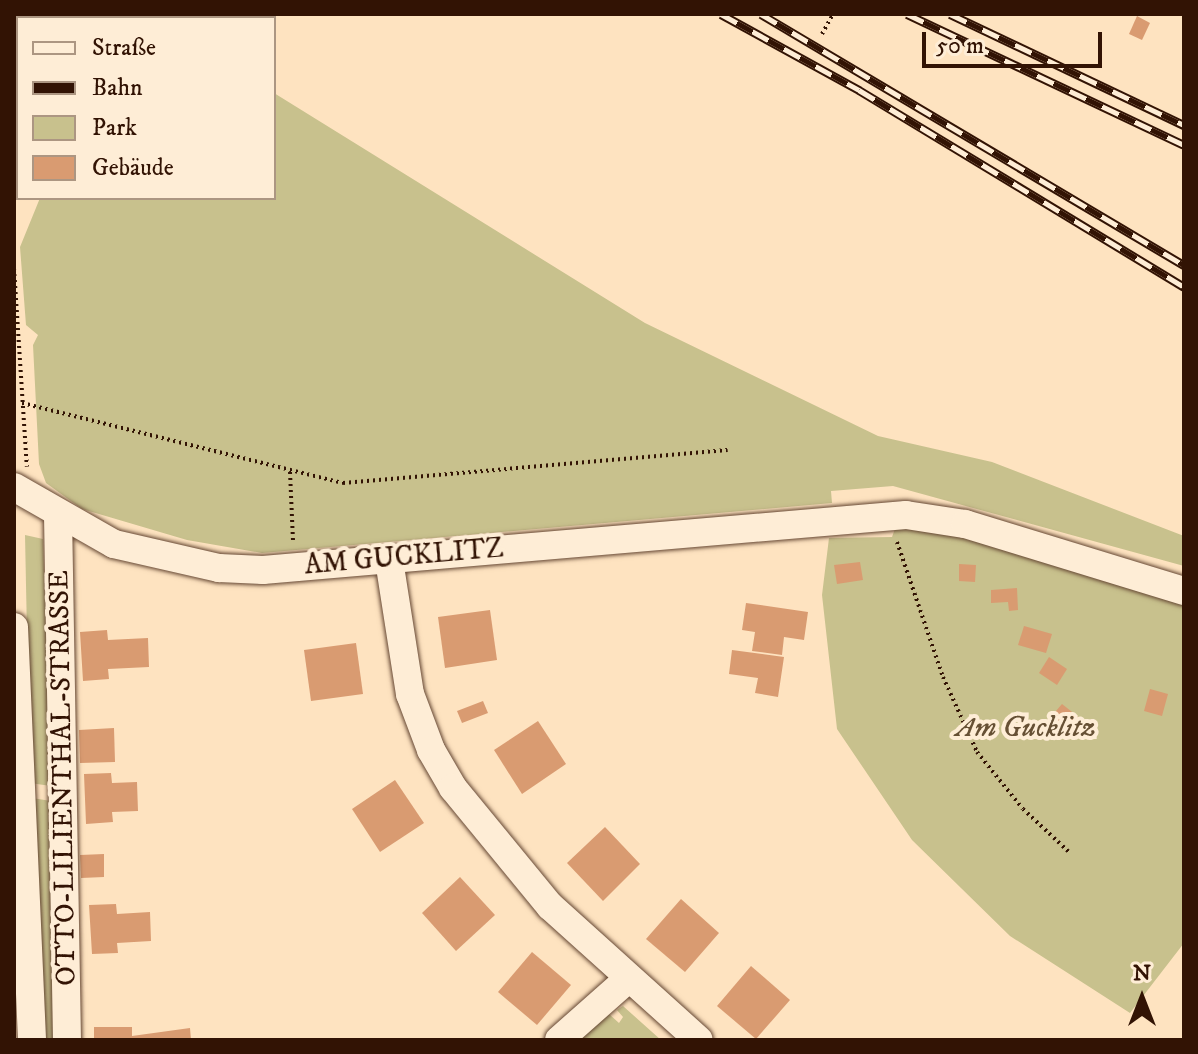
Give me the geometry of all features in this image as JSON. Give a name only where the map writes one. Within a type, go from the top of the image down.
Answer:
[{"type":"street","name":"AM GUCKLITZ","points":[[19,490],[58,515],[114,544],[176,562],[241,570],[389,560],[889,515],[965,524],[1184,591]]},
{"type":"street","name":"OTTO-LILIENTHAL-STRASSE","points":[[58,515],[67,1040]]},
{"type":"street","points":[[389,560],[410,694],[442,769],[527,882],[628,979],[699,1040]]},
{"type":"street","name":"OTTO-LILIENTHAL-STRASSE","points":[[14,627],[32,1040]]},
{"type":"street","points":[[559,1040],[628,979]]},
{"type":"path","points":[[822,34],[833,14]]},
{"type":"path","points":[[14,268],[16,346],[27,468],[19,490]]},
{"type":"path","points":[[22,403],[343,483],[728,450]]},
{"type":"path","points":[[290,472],[294,566]]},
{"type":"path","points":[[889,515],[943,677],[977,752],[1023,809],[1069,852]]},
{"type":"green space","points":[[276,94],[645,323],[878,436],[992,462],[1184,536],[1184,566],[893,486],[831,491],[832,503],[262,553],[187,540],[82,509],[46,483],[39,464],[33,345],[38,335],[26,325],[20,247],[39,200],[276,200]]},
{"type":"green space","name":"Am Gucklitz","points":[[896,526],[973,539],[1184,605],[1184,943],[1130,1013],[1010,936],[912,840],[837,729],[822,595],[829,538],[892,537]]},
{"type":"green space","points":[[25,535],[43,539],[51,786],[30,783]]},
{"type":"green space","points":[[32,798],[51,801],[62,1040],[42,1040]]},
{"type":"green space","points":[[623,1006],[661,1040],[575,1040],[609,1014],[619,1023],[623,1017],[617,1010]]},
{"type":"building","points":[[1137,16],[1150,23],[1142,40],[1129,34]]},
{"type":"building","points":[[860,562],[863,580],[837,584],[834,565]]},
{"type":"building","points":[[959,564],[976,565],[975,582],[959,581]]},
{"type":"building","points":[[1017,588],[1018,610],[1009,611],[1008,602],[991,603],[991,590]]},
{"type":"building","points":[[746,603],[808,612],[804,640],[784,637],[782,655],[752,651],[755,632],[742,630]]},
{"type":"building","points":[[490,610],[497,660],[445,668],[438,617]]},
{"type":"building","points":[[1024,626],[1052,634],[1046,653],[1018,645]]},
{"type":"building","points":[[107,630],[108,640],[148,638],[149,667],[108,669],[109,679],[83,681],[80,632]]},
{"type":"building","points":[[356,643],[363,694],[311,701],[304,650]]},
{"type":"building","points":[[732,650],[784,657],[778,697],[755,693],[758,678],[729,674]]},
{"type":"building","points":[[1049,657],[1067,669],[1057,685],[1039,673]]},
{"type":"building","points":[[1150,689],[1168,694],[1162,716],[1144,711]]},
{"type":"building","points":[[483,701],[488,713],[462,723],[457,711]]},
{"type":"building","points":[[1062,704],[1081,719],[1069,735],[1049,719]]},
{"type":"building","points":[[538,721],[566,764],[522,794],[494,750]]},
{"type":"building","points":[[114,728],[115,762],[80,763],[79,730]]},
{"type":"building","points":[[111,773],[112,783],[137,782],[138,811],[112,812],[113,822],[86,824],[84,774]]},
{"type":"building","points":[[395,780],[424,823],[380,852],[352,809]]},
{"type":"building","points":[[605,827],[640,864],[603,901],[567,863]]},
{"type":"building","points":[[104,854],[104,877],[81,878],[80,855]]},
{"type":"building","points":[[460,877],[495,915],[456,951],[422,913]]},
{"type":"building","points":[[681,899],[719,933],[685,972],[646,939]]},
{"type":"building","points":[[116,904],[117,914],[150,912],[151,941],[117,943],[118,953],[92,954],[89,905]]},
{"type":"building","points":[[532,952],[571,985],[537,1025],[498,992]]},
{"type":"building","points":[[751,966],[790,1000],[756,1039],[717,1006]]},
{"type":"building","points":[[94,1027],[132,1027],[132,1036],[190,1028],[191,1040],[94,1040]]},
{"type":"railway","points":[[721,14],[859,90],[1184,287]]},
{"type":"railway","points":[[761,14],[1184,265]]},
{"type":"railway","points":[[907,14],[1184,145]]},
{"type":"railway","points":[[950,14],[1184,125]]}]
